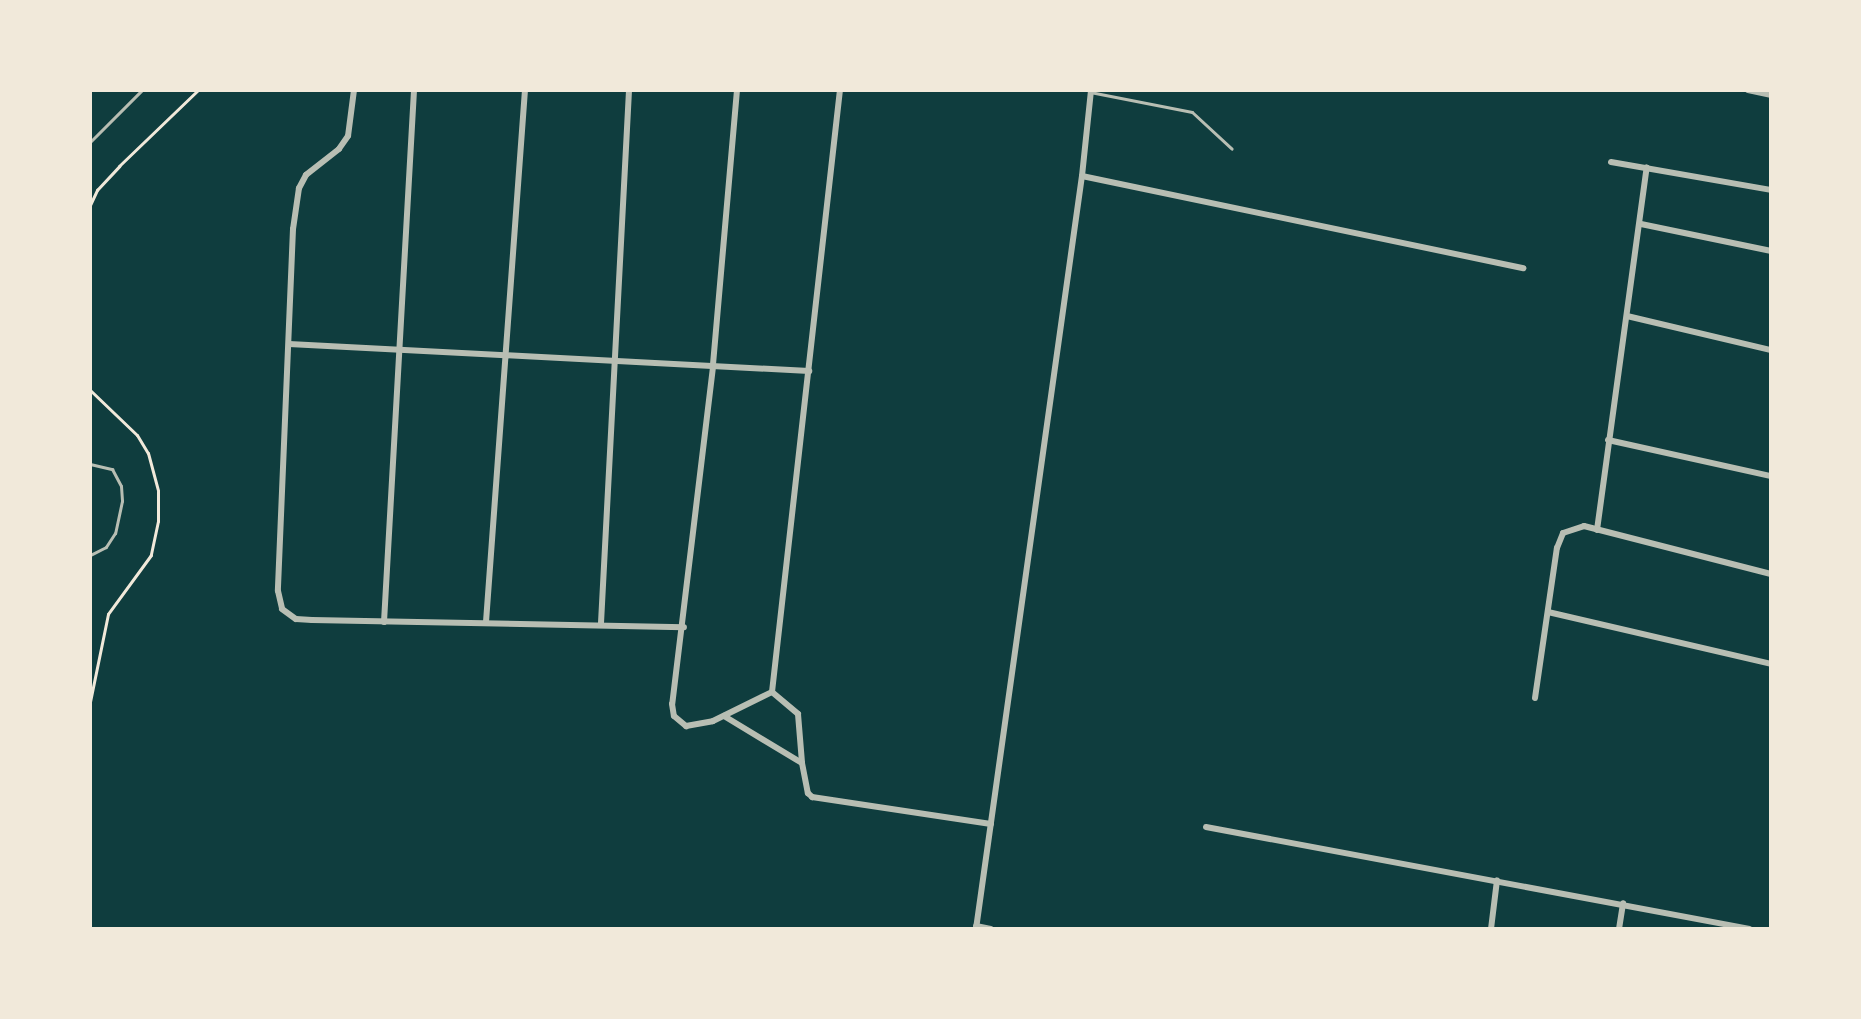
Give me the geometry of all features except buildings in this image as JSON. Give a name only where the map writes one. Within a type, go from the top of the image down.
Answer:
[{"type":"street","points":[[354,90],[348,136],[339,149],[306,175],[299,188],[293,229],[278,591],[282,609],[296,619],[684,627]]},
{"type":"street","points":[[384,622],[402,349],[414,90]]},
{"type":"street","points":[[486,622],[525,90]]},
{"type":"street","points":[[601,623],[629,90]]},
{"type":"street","points":[[737,90],[713,367],[684,627],[674,687],[674,716],[686,726],[694,727],[772,692]]},
{"type":"street","points":[[772,692],[840,90]]},
{"type":"street","points":[[1748,90],[1771,95]]},
{"type":"street","points":[[991,929],[976,928],[1082,176],[1091,91]]},
{"type":"street","points":[[1611,162],[1771,190]]},
{"type":"street","points":[[1597,530],[1647,167]]},
{"type":"street","points":[[1082,176],[1524,268]]},
{"type":"street","points":[[1641,224],[1771,251]]},
{"type":"street","points":[[1627,316],[1771,350]]},
{"type":"street","points":[[289,344],[809,371]]},
{"type":"street","points":[[1608,440],[1771,476]]},
{"type":"street","points":[[1535,698],[1557,548],[1563,533],[1584,526],[1771,574]]},
{"type":"street","points":[[1548,612],[1771,664]]},
{"type":"street","points":[[772,692],[798,714],[802,763],[808,793],[812,797],[991,824]]},
{"type":"street","points":[[724,716],[802,763]]},
{"type":"street","points":[[1206,827],[1623,903],[1714,925],[1750,929]]},
{"type":"street","points":[[1491,929],[1497,880]]},
{"type":"street","points":[[1619,929],[1623,903]]},
{"type":"lane","points":[[90,141],[142,90]]},
{"type":"lane","points":[[1091,91],[1192,112],[1232,149]]},
{"type":"lane","points":[[90,464],[112,469],[121,486],[122,501],[115,533],[106,547],[90,555]]},
{"type":"path","points":[[90,205],[97,190],[119,166],[198,90]]},
{"type":"path","points":[[90,390],[137,435],[148,453],[158,491],[158,521],[151,555],[108,614],[90,702]]}]
